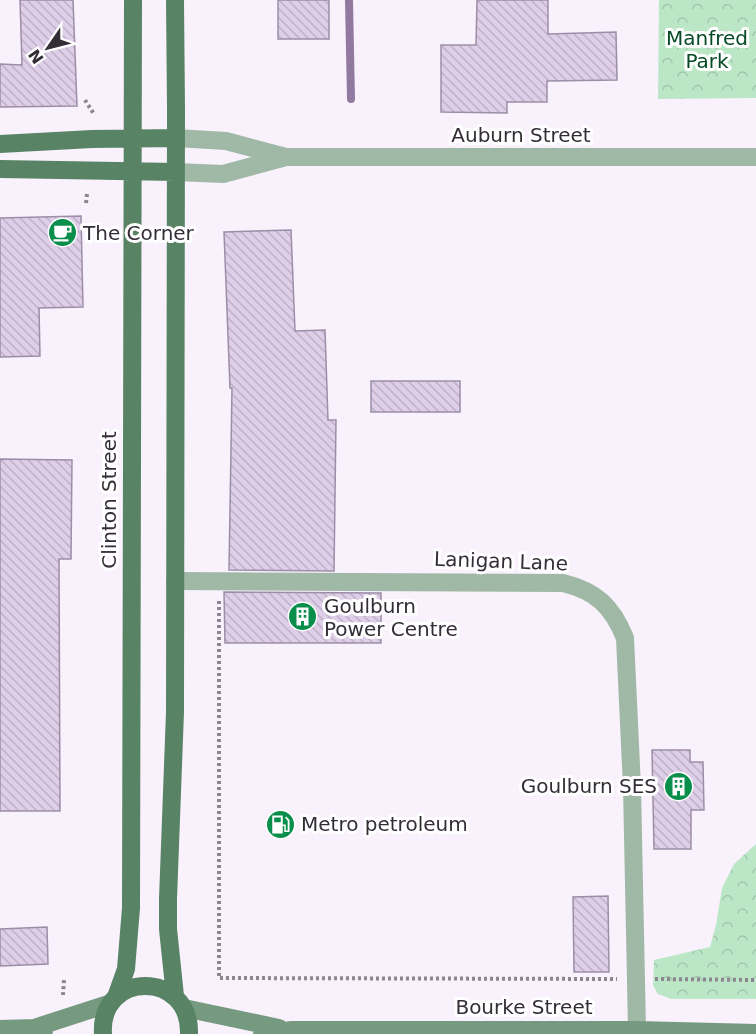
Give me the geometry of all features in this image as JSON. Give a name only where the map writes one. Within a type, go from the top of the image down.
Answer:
[{"type":"main road","name":"Clinton Street","points":[[103,1034],[104,1017],[126,969],[131,908],[133,0]]},
{"type":"main road","points":[[175,0],[175,712],[168,929],[179,1002]]},
{"type":"main road","name":"Auburn Street","points":[[0,144],[133,137],[176,138]]},
{"type":"main road","name":"Auburn Street","points":[[0,169],[176,172]]},
{"type":"main road","points":[[113,1000],[124,991],[145,985],[166,990],[179,1002],[188,1016],[189,1034]]},
{"type":"street","name":"Auburn Street","points":[[176,138],[226,141],[286,157],[756,157]]},
{"type":"street","name":"Auburn Street","points":[[176,172],[223,174],[286,157]]},
{"type":"street","name":"Lanigan Lane","points":[[175,581],[563,583],[581,588],[597,597],[619,623],[625,638],[632,787],[637,1030]]},
{"type":"street","points":[[34,1028],[113,1000]]},
{"type":"street","name":"Bourke Street","points":[[179,1002],[292,1030]]},
{"type":"street","points":[[0,1029],[34,1028],[58,1034]]},
{"type":"street","name":"Bourke Street","points":[[262,1034],[292,1030],[637,1030],[756,1033]]},
{"type":"path","points":[[86,100],[94,114]]},
{"type":"path","points":[[87,194],[87,203]]},
{"type":"path","points":[[219,582],[219,978],[756,980]]},
{"type":"path","points":[[63,995],[64,979]]},
{"type":"green space","name":"Manfred Park","points":[[659,0],[756,0],[756,98],[658,99]]},
{"type":"green space","points":[[756,844],[756,999],[671,999],[658,994],[653,985],[654,960],[710,947],[722,888],[734,864]]},
{"type":"building","points":[[20,0],[73,0],[77,106],[0,107],[0,64],[22,65]]},
{"type":"building","points":[[278,0],[329,0],[329,39],[278,39]]},
{"type":"building","points":[[477,0],[548,0],[548,34],[616,32],[617,80],[547,81],[547,102],[507,102],[507,113],[441,112],[441,45],[476,45]]},
{"type":"building","points":[[81,216],[83,307],[39,308],[40,356],[0,357],[0,218]]},
{"type":"building","points":[[291,230],[295,331],[325,330],[328,420],[336,420],[334,571],[229,570],[232,388],[230,388],[224,232]]},
{"type":"building","points":[[371,381],[460,381],[460,412],[371,412]]},
{"type":"building","points":[[0,459],[72,460],[71,559],[59,559],[60,811],[0,811]]},
{"type":"building","name":"Goulburn Power Centre","points":[[224,592],[381,593],[381,643],[225,643]]},
{"type":"building","name":"Goulburn SES","points":[[652,750],[690,750],[690,762],[703,762],[704,810],[691,810],[691,849],[654,849]]},
{"type":"building","points":[[608,896],[609,972],[574,972],[573,897]]},
{"type":"building","points":[[47,927],[48,964],[0,966],[0,929]]},
{"type":"waterway","points":[[349,0],[351,99]]},
{"type":"place","name":"The Corner","points":[[62,233]]},
{"type":"place","name":"Goulburn Power Centre","points":[[303,617]]},
{"type":"place","name":"Goulburn SES","points":[[678,786]]},
{"type":"place","name":"Metro petroleum","points":[[280,824]]}]
